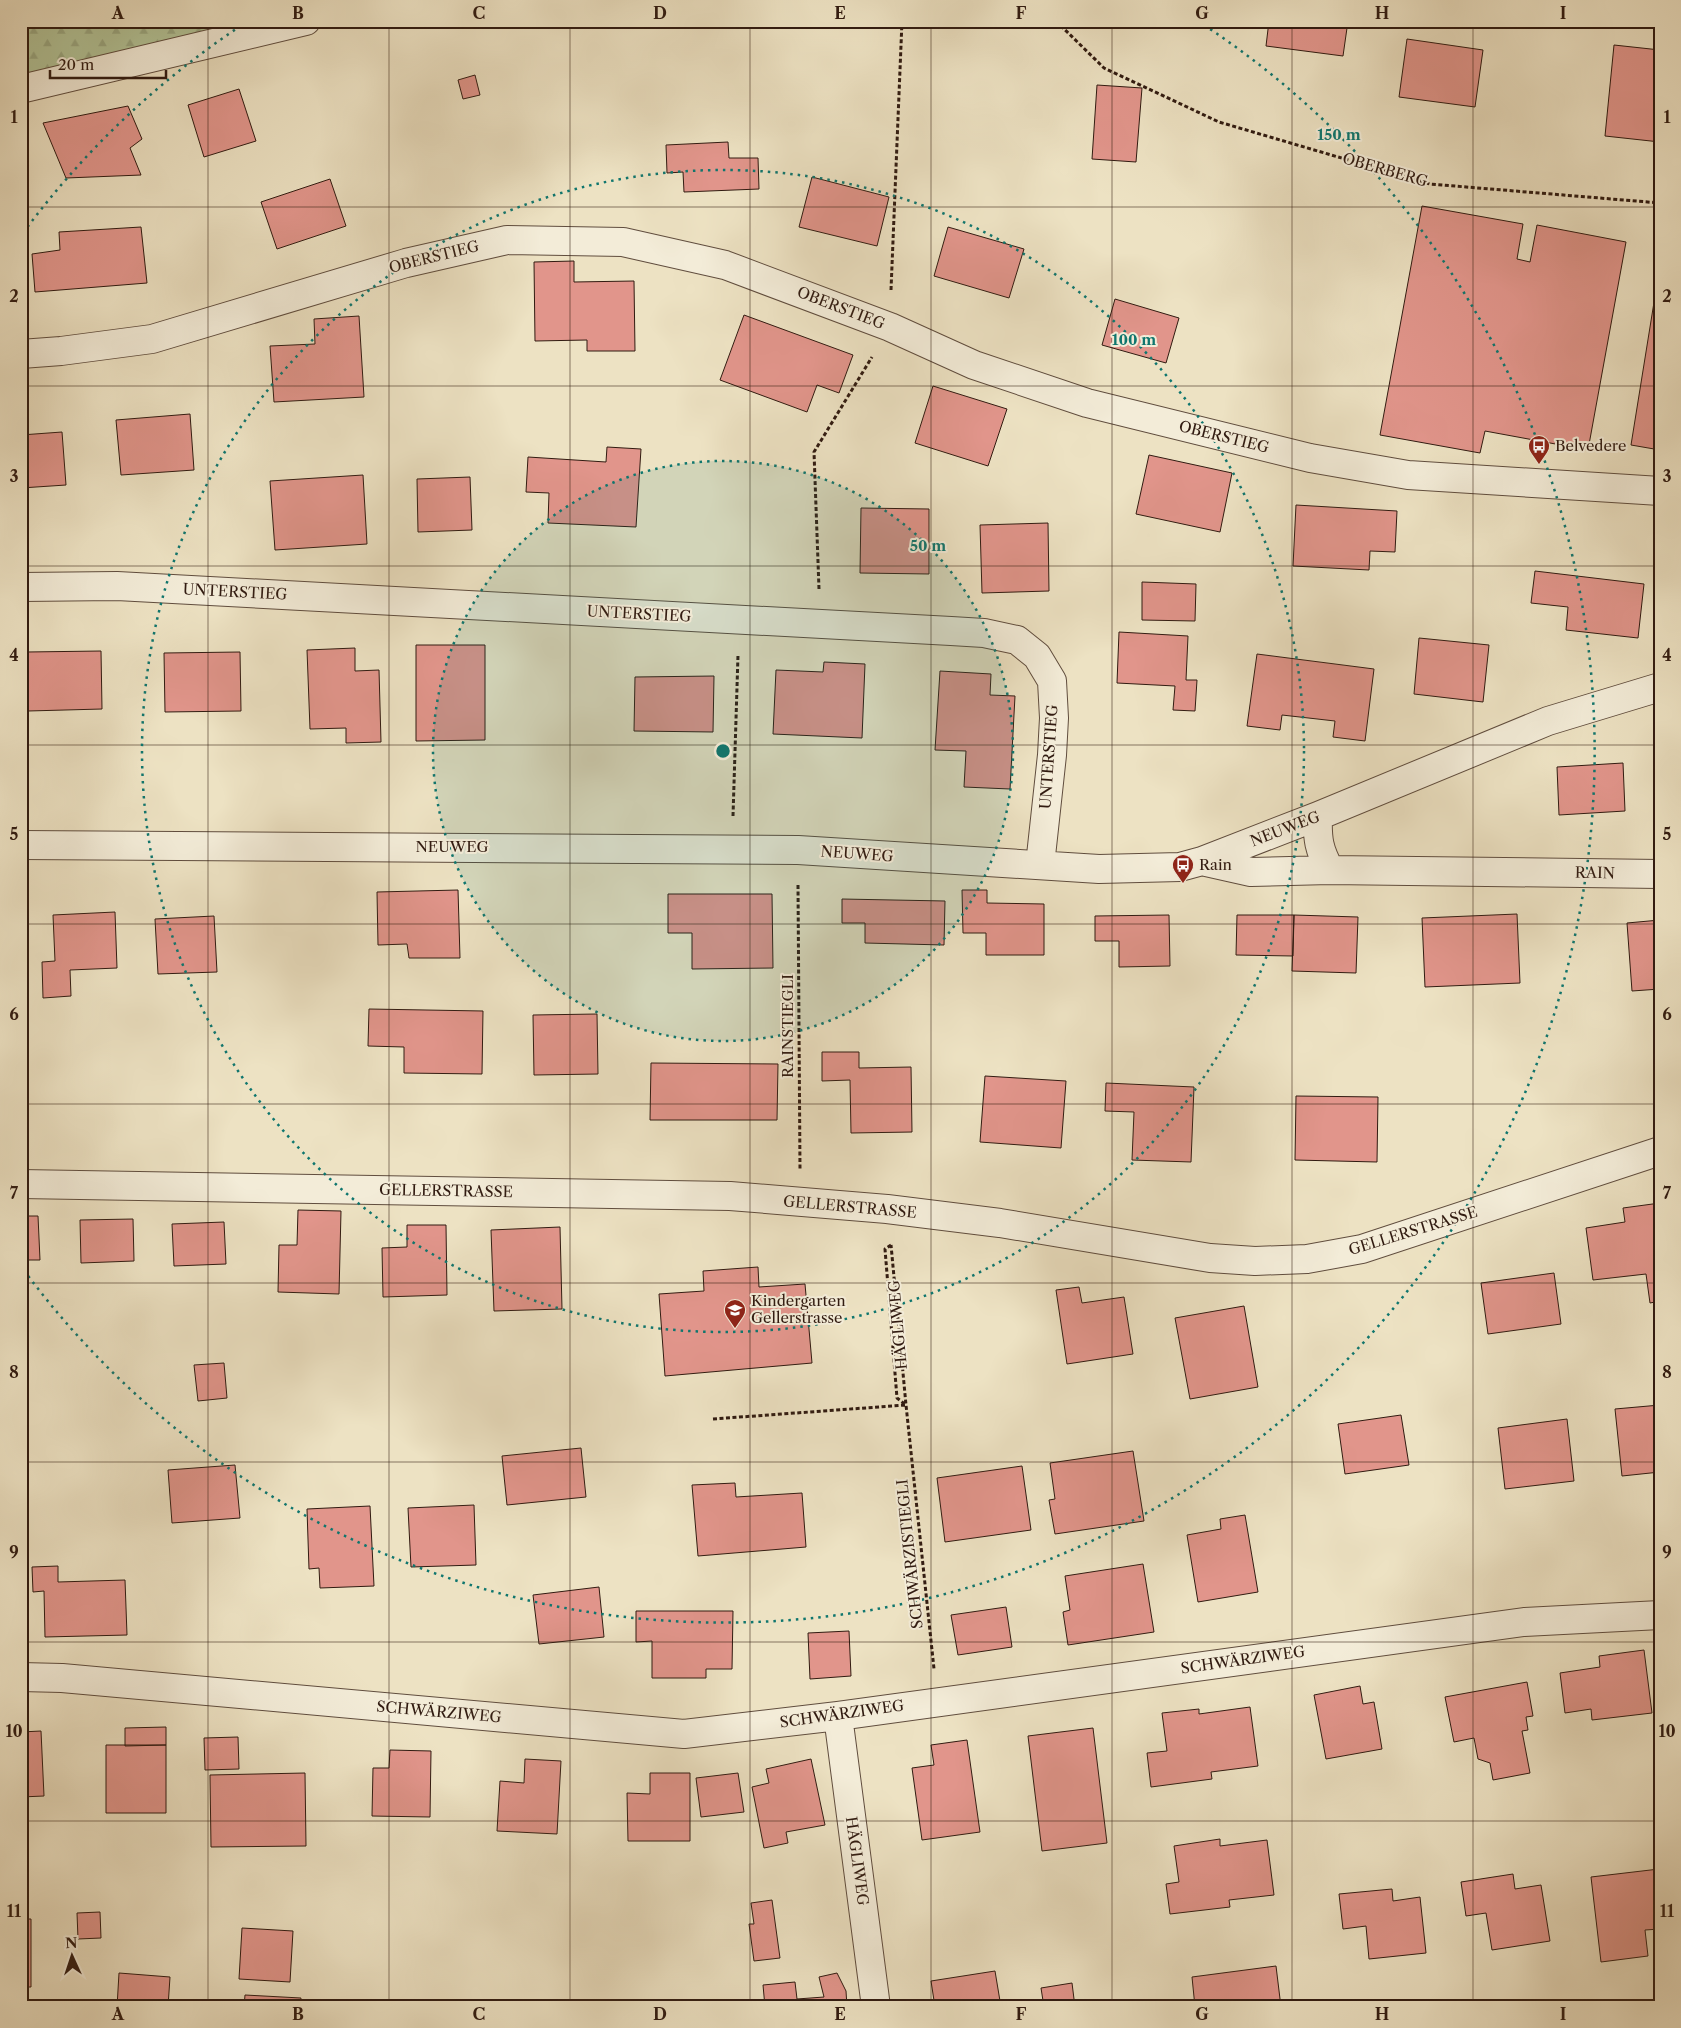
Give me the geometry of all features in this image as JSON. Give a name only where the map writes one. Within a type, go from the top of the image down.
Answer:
[{"type":"street","points":[[21,89],[306,21]]},
{"type":"street","name":"OBERSTIEG","points":[[21,354],[62,351],[152,339],[406,263],[507,240],[623,242],[725,265],[890,326],[974,366],[1088,403],[1310,458],[1408,475],[1660,491]]},
{"type":"street","name":"UNTERSTIEG","points":[[21,587],[117,586],[740,619],[984,633],[1016,640],[1038,656],[1052,682],[1054,718],[1052,755],[1040,865]]},
{"type":"street","name":"NEUWEG","points":[[21,845],[798,850],[1099,868],[1180,867],[1202,861],[1318,816],[1548,722],[1660,687]]},
{"type":"street","points":[[1318,816],[1318,844],[1330,870]]},
{"type":"street","name":"RAIN","points":[[1202,861],[1251,872],[1330,870],[1660,874]]},
{"type":"street","name":"GELLERSTRASSE","points":[[21,1184],[720,1196],[887,1209],[1000,1223],[1210,1258],[1255,1261],[1307,1259],[1362,1249],[1660,1151]]},
{"type":"street","name":"SCHWÄRZIWEG","points":[[21,1677],[62,1678],[684,1734],[838,1716],[1524,1622],[1660,1615]]},
{"type":"street","name":"HÄGLIWEG","points":[[838,1716],[876,2007]]},
{"type":"path","name":"OBERBERG","points":[[1056,21],[1104,68],[1228,125],[1430,184],[1660,203]]},
{"type":"path","points":[[732,849],[740,619]]},
{"type":"path","name":"RAINSTIEGLI","points":[[798,850],[800,1202]]},
{"type":"path","name":"SCHWÄRZISTIEGLI","points":[[887,1209],[891,1246],[885,1249],[897,1398],[906,1405],[937,1701]]},
{"type":"path","name":"HÄGLIWEG","points":[[891,1246],[906,1405]]},
{"type":"path","points":[[713,1419],[906,1405]]},
{"type":"green space","points":[[21,21],[306,21],[21,89]]},
{"type":"building","points":[[1269,21],[1348,21],[1343,56],[1266,46]]},
{"type":"building","points":[[1407,39],[1483,50],[1475,107],[1399,97]]},
{"type":"building","points":[[1614,45],[1660,50],[1660,142],[1605,136]]},
{"type":"building","points":[[475,75],[480,95],[463,99],[458,80]]},
{"type":"building","points":[[1097,85],[1142,88],[1136,162],[1092,159]]},
{"type":"building","points":[[239,89],[256,141],[204,157],[188,105]]},
{"type":"building","points":[[128,106],[142,139],[130,148],[141,175],[66,178],[43,123]]},
{"type":"building","points":[[728,142],[729,158],[758,158],[759,189],[684,192],[683,172],[667,173],[666,145]]},
{"type":"building","points":[[812,177],[889,197],[877,246],[799,227]]},
{"type":"building","points":[[330,179],[346,226],[277,249],[261,202]]},
{"type":"building","points":[[1422,206],[1523,224],[1517,259],[1530,262],[1537,225],[1626,242],[1588,450],[1485,431],[1480,453],[1380,435]]},
{"type":"building","points":[[141,227],[147,283],[35,292],[32,254],[60,250],[59,232]]},
{"type":"building","points":[[948,227],[1024,249],[1009,298],[934,276]]},
{"type":"building","points":[[574,261],[574,282],[634,281],[635,351],[587,351],[587,340],[535,341],[534,262]]},
{"type":"building","points":[[1660,265],[1660,450],[1631,445]]},
{"type":"building","points":[[1115,299],[1179,318],[1166,363],[1102,345]]},
{"type":"building","points":[[744,315],[853,355],[839,393],[817,385],[807,412],[720,380]]},
{"type":"building","points":[[359,316],[364,397],[274,402],[270,346],[315,344],[314,319]]},
{"type":"building","points":[[933,386],[1007,409],[988,466],[915,443]]},
{"type":"building","points":[[190,414],[194,470],[121,475],[116,420]]},
{"type":"building","points":[[62,432],[66,485],[21,488],[21,435]]},
{"type":"building","points":[[607,447],[641,449],[636,527],[548,523],[549,493],[526,492],[528,457],[606,462]]},
{"type":"building","points":[[1149,455],[1232,473],[1220,532],[1136,514]]},
{"type":"building","points":[[363,475],[367,544],[275,550],[270,481]]},
{"type":"building","points":[[470,477],[472,530],[418,532],[417,479]]},
{"type":"building","points":[[1296,505],[1397,511],[1395,552],[1370,551],[1369,570],[1293,566]]},
{"type":"building","points":[[861,508],[929,509],[929,574],[860,573]]},
{"type":"building","points":[[1048,523],[1049,591],[982,593],[980,525]]},
{"type":"building","points":[[1535,571],[1644,584],[1638,638],[1566,630],[1568,607],[1531,603]]},
{"type":"building","points":[[1142,582],[1196,584],[1195,621],[1142,620]]},
{"type":"building","points":[[1119,632],[1188,636],[1186,680],[1197,680],[1195,711],[1173,710],[1175,686],[1117,683]]},
{"type":"building","points":[[1419,638],[1489,645],[1483,702],[1414,694]]},
{"type":"building","points":[[416,645],[485,645],[485,740],[416,741]]},
{"type":"building","points":[[355,648],[355,671],[379,670],[381,742],[346,743],[346,728],[310,729],[307,650]]},
{"type":"building","points":[[101,651],[102,709],[28,711],[27,652]]},
{"type":"building","points":[[240,652],[241,711],[165,712],[164,653]]},
{"type":"building","points":[[1257,654],[1374,669],[1365,741],[1333,737],[1335,721],[1282,715],[1280,730],[1247,726]]},
{"type":"building","points":[[824,662],[865,664],[862,738],[773,734],[776,670],[823,672]]},
{"type":"building","points":[[940,671],[991,674],[990,695],[1015,696],[1010,789],[964,787],[966,751],[935,750]]},
{"type":"building","points":[[714,676],[713,732],[634,731],[635,677]]},
{"type":"building","points":[[1623,763],[1625,811],[1559,815],[1557,767]]},
{"type":"building","points":[[458,890],[460,958],[409,958],[407,944],[378,945],[377,892]]},
{"type":"building","points":[[962,890],[987,890],[987,903],[1044,904],[1044,955],[986,955],[986,933],[963,933]]},
{"type":"building","points":[[668,894],[772,894],[773,968],[692,969],[692,933],[668,933]]},
{"type":"building","points":[[842,899],[945,901],[944,945],[865,943],[865,923],[842,923]]},
{"type":"building","points":[[115,912],[117,968],[70,970],[71,996],[43,998],[42,962],[55,961],[53,915]]},
{"type":"building","points":[[1517,914],[1520,983],[1425,987],[1422,918]]},
{"type":"building","points":[[1169,915],[1170,966],[1119,967],[1119,941],[1095,941],[1095,916]]},
{"type":"building","points":[[1237,915],[1294,915],[1293,956],[1236,955]]},
{"type":"building","points":[[1294,915],[1358,917],[1356,973],[1292,971]]},
{"type":"building","points":[[214,916],[217,972],[158,974],[155,919]]},
{"type":"building","points":[[1660,920],[1660,989],[1632,991],[1627,923]]},
{"type":"building","points":[[369,1009],[483,1011],[482,1074],[404,1073],[404,1047],[368,1046]]},
{"type":"building","points":[[21,1014],[23,1014],[24,1060],[21,1060]]},
{"type":"building","points":[[597,1014],[598,1074],[534,1075],[533,1015]]},
{"type":"building","points":[[822,1052],[859,1052],[859,1068],[911,1067],[912,1132],[851,1133],[850,1080],[822,1081]]},
{"type":"building","points":[[651,1063],[778,1064],[777,1120],[650,1120]]},
{"type":"building","points":[[985,1076],[1066,1081],[1061,1148],[980,1142]]},
{"type":"building","points":[[1106,1083],[1194,1087],[1191,1162],[1132,1160],[1134,1112],[1105,1111]]},
{"type":"building","points":[[1296,1096],[1378,1097],[1377,1162],[1295,1160]]},
{"type":"building","points":[[1660,1203],[1660,1301],[1650,1303],[1646,1274],[1593,1280],[1586,1228],[1625,1222],[1623,1208]]},
{"type":"building","points":[[298,1210],[341,1211],[339,1294],[278,1292],[279,1245],[297,1245]]},
{"type":"building","points":[[21,1216],[38,1216],[40,1260],[21,1260]]},
{"type":"building","points":[[133,1219],[134,1261],[81,1263],[80,1220]]},
{"type":"building","points":[[224,1222],[226,1264],[174,1266],[172,1224]]},
{"type":"building","points":[[407,1225],[446,1225],[447,1295],[383,1297],[382,1248],[407,1247]]},
{"type":"building","points":[[560,1227],[562,1309],[494,1311],[491,1230]]},
{"type":"building","name":"Kindergarten Gellerstrasse","points":[[758,1267],[759,1287],[805,1284],[812,1363],[665,1376],[659,1294],[704,1291],[703,1271]]},
{"type":"building","points":[[1554,1273],[1561,1324],[1488,1334],[1481,1283]]},
{"type":"building","points":[[1079,1287],[1082,1303],[1124,1297],[1133,1354],[1067,1364],[1056,1290]]},
{"type":"building","points":[[1244,1306],[1258,1387],[1190,1399],[1175,1318]]},
{"type":"building","points":[[224,1363],[227,1398],[198,1401],[194,1365]]},
{"type":"building","points":[[1660,1405],[1660,1472],[1622,1476],[1615,1409]]},
{"type":"building","points":[[1401,1415],[1409,1465],[1345,1474],[1338,1424]]},
{"type":"building","points":[[1567,1419],[1574,1481],[1505,1489],[1498,1428]]},
{"type":"building","points":[[581,1448],[586,1497],[507,1505],[502,1456]]},
{"type":"building","points":[[1133,1451],[1144,1521],[1055,1534],[1049,1500],[1055,1499],[1050,1463]]},
{"type":"building","points":[[235,1465],[240,1518],[172,1523],[168,1470]]},
{"type":"building","points":[[1022,1466],[1031,1530],[945,1542],[937,1478]]},
{"type":"building","points":[[735,1483],[736,1497],[802,1493],[806,1547],[698,1556],[692,1485]]},
{"type":"building","points":[[474,1505],[476,1565],[411,1567],[408,1508]]},
{"type":"building","points":[[370,1506],[374,1586],[320,1588],[319,1568],[309,1569],[307,1509]]},
{"type":"building","points":[[1245,1515],[1258,1592],[1198,1602],[1187,1535],[1221,1529],[1220,1519]]},
{"type":"building","points":[[1143,1564],[1154,1632],[1068,1645],[1063,1612],[1070,1610],[1065,1576]]},
{"type":"building","points":[[58,1566],[58,1582],[125,1580],[127,1635],[45,1637],[44,1591],[33,1592],[32,1567]]},
{"type":"building","points":[[599,1587],[604,1637],[539,1644],[533,1595]]},
{"type":"building","points":[[1006,1607],[1012,1647],[958,1655],[951,1615]]},
{"type":"building","points":[[636,1611],[733,1611],[732,1669],[706,1669],[706,1678],[652,1678],[652,1641],[636,1642]]},
{"type":"building","points":[[849,1631],[851,1676],[810,1679],[808,1633]]},
{"type":"building","points":[[1644,1650],[1652,1713],[1592,1720],[1591,1709],[1565,1713],[1560,1673],[1600,1667],[1599,1656]]},
{"type":"building","points":[[1527,1682],[1533,1716],[1526,1717],[1528,1730],[1522,1731],[1530,1773],[1493,1780],[1490,1763],[1478,1759],[1474,1738],[1454,1742],[1445,1697]]},
{"type":"building","points":[[1360,1686],[1363,1704],[1374,1702],[1382,1749],[1326,1759],[1314,1695]]},
{"type":"building","points":[[1250,1707],[1258,1766],[1211,1772],[1212,1779],[1151,1787],[1147,1753],[1167,1751],[1162,1713],[1199,1709],[1199,1714]]},
{"type":"building","points":[[166,1727],[166,1745],[125,1746],[125,1728]]},
{"type":"building","points":[[1093,1728],[1107,1843],[1042,1851],[1028,1736]]},
{"type":"building","points":[[41,1731],[44,1796],[21,1797],[21,1732]]},
{"type":"building","points":[[238,1737],[239,1769],[205,1770],[204,1738]]},
{"type":"building","points":[[967,1740],[980,1832],[922,1840],[912,1768],[934,1765],[931,1745]]},
{"type":"building","points":[[106,1745],[166,1745],[166,1813],[106,1813]]},
{"type":"building","points":[[390,1750],[431,1751],[430,1817],[372,1816],[373,1768],[389,1768]]},
{"type":"building","points":[[525,1759],[561,1761],[557,1834],[497,1831],[500,1781],[524,1783]]},
{"type":"building","points":[[811,1759],[825,1825],[786,1832],[788,1843],[764,1848],[752,1787],[769,1783],[766,1769]]},
{"type":"building","points":[[305,1773],[306,1846],[211,1847],[210,1775]]},
{"type":"building","points":[[650,1773],[690,1773],[690,1841],[628,1841],[627,1793],[650,1794]]},
{"type":"building","points":[[738,1773],[744,1812],[701,1817],[696,1778]]},
{"type":"building","points":[[1220,1839],[1220,1846],[1267,1840],[1274,1895],[1229,1900],[1230,1907],[1170,1914],[1166,1884],[1179,1882],[1174,1846]]},
{"type":"building","points":[[1659,1869],[1660,1929],[1645,1930],[1648,1956],[1601,1962],[1591,1877]]},
{"type":"building","points":[[1513,1874],[1515,1889],[1541,1885],[1550,1941],[1492,1950],[1486,1913],[1466,1916],[1461,1882]]},
{"type":"building","points":[[1392,1889],[1393,1901],[1420,1897],[1426,1953],[1369,1959],[1366,1926],[1343,1929],[1339,1894]]},
{"type":"building","points":[[772,1900],[780,1958],[754,1961],[749,1924],[754,1924],[751,1903]]},
{"type":"building","points":[[100,1912],[101,1938],[78,1939],[77,1913]]},
{"type":"building","points":[[21,1919],[31,1919],[31,1987],[21,1987]]},
{"type":"building","points":[[242,1928],[293,1931],[290,1982],[239,1979]]},
{"type":"building","points":[[1276,1966],[1281,2007],[1195,2007],[1192,1977]]},
{"type":"building","points":[[995,1971],[1001,2007],[935,2007],[931,1981]]},
{"type":"building","points":[[119,1973],[170,1977],[168,2007],[117,2007]]},
{"type":"building","points":[[837,1973],[846,1991],[847,2007],[765,2007],[763,1985],[795,1982],[797,1999],[824,1997],[819,1977]]},
{"type":"building","points":[[1072,1983],[1075,2007],[1044,2007],[1041,1988]]},
{"type":"building","points":[[245,1995],[301,1998],[300,2007],[244,2007]]},
{"type":"place","name":"Belvedere","points":[[1539,465]]},
{"type":"place","name":"Rain","points":[[1183,884]]},
{"type":"place","name":"Kindergarten Gellerstrasse","points":[[735,1329]]}]
